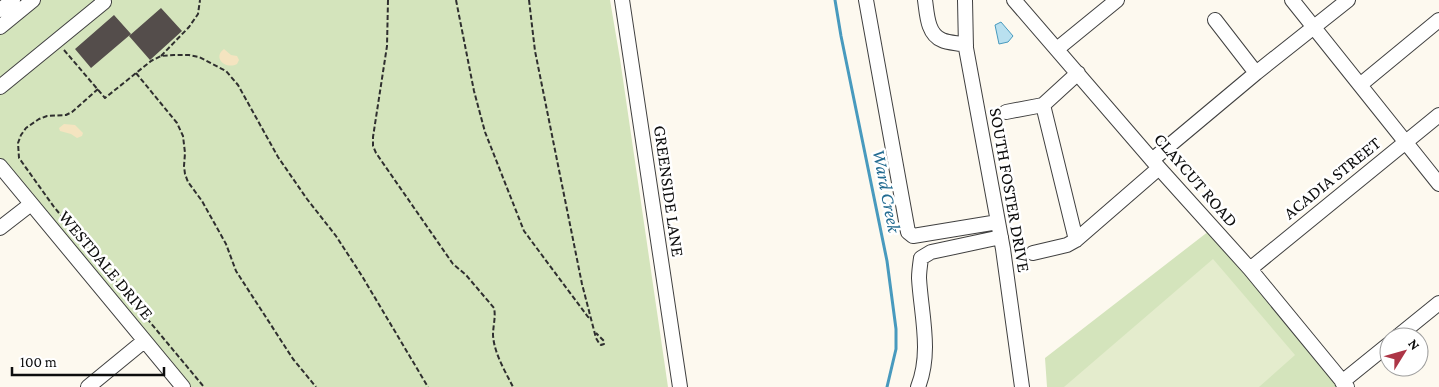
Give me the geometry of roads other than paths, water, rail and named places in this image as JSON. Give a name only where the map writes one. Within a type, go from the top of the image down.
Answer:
[{"type":"street","points":[[0,10],[13,0]]},
{"type":"street","points":[[0,27],[33,0]]},
{"type":"street","points":[[0,87],[104,2],[102,0]]},
{"type":"street","name":"GREENSIDE LANE","points":[[622,0],[680,387]]},
{"type":"street","points":[[866,0],[908,232],[914,236],[998,222]]},
{"type":"street","points":[[925,0],[929,24],[935,34],[941,40],[966,45]]},
{"type":"street","name":"SOUTH FOSTER DRIVE","points":[[964,0],[966,45],[1001,237],[1022,387]]},
{"type":"street","name":"CLAYCUT ROAD","points":[[1014,0],[1250,270],[1345,384]]},
{"type":"street","points":[[1056,49],[1116,0]]},
{"type":"street","points":[[1292,0],[1439,184]]},
{"type":"street","points":[[1033,253],[1067,245],[1076,240],[1156,164],[1256,74],[1348,0]]},
{"type":"street","points":[[1215,20],[1256,74]]},
{"type":"street","points":[[1360,85],[1439,20]]},
{"type":"street","points":[[1006,112],[1043,105],[1078,73]]},
{"type":"street","points":[[1043,105],[1076,240]]},
{"type":"street","name":"ACADIA STREET","points":[[1250,270],[1439,115]]},
{"type":"street","name":"WESTDALE DRIVE","points":[[0,166],[184,387]]},
{"type":"street","points":[[0,228],[31,204]]},
{"type":"street","points":[[918,387],[924,362],[924,319],[919,277],[921,258],[931,252],[1001,237]]},
{"type":"street","points":[[1409,327],[1439,303]]},
{"type":"street","points":[[88,387],[144,341]]},
{"type":"street","points":[[1345,384],[1379,353]]},
{"type":"water","points":[[1001,22],[1013,36],[1008,42],[999,44],[995,25]]},
{"type":"waterway","name":"Ward Creek","points":[[835,0],[887,261],[896,329],[896,349],[887,387]]}]
